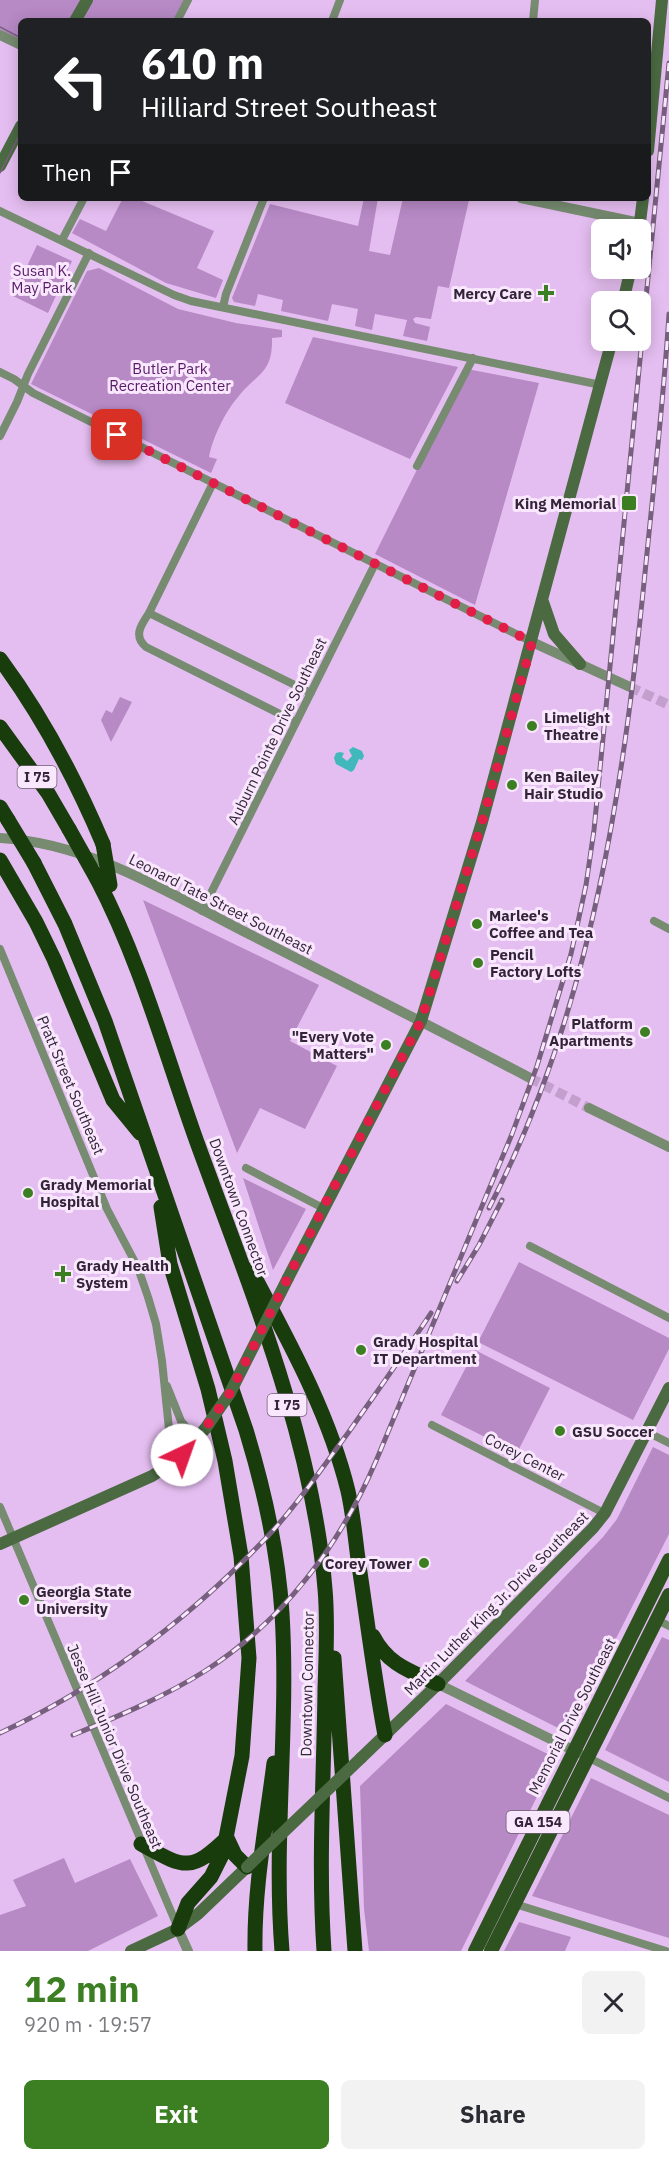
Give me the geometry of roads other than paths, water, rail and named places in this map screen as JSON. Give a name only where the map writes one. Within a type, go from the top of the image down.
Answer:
[{"type":"highway","points":[[0,659],[49,732],[81,793],[103,844],[103,882]]},
{"type":"highway","name":"Downtown Connector","points":[[0,727],[33,772],[103,882],[227,1224],[278,1371],[294,1428],[314,1513],[325,1590],[322,1863],[324,1951]]},
{"type":"highway","name":"Downtown Connector","points":[[4,814],[50,891],[83,964],[117,1055],[256,1462],[278,1576],[283,1649],[280,1883],[282,1951]]},
{"type":"highway","points":[[1,861],[54,959],[113,1100],[146,1140]]},
{"type":"highway","points":[[156,1172],[170,1264],[208,1389],[225,1461],[241,1556],[249,1640],[248,1690],[242,1756],[223,1853],[211,1877],[188,1903],[178,1929]]},
{"type":"highway","points":[[227,1224],[289,1341],[340,1462],[352,1512],[385,1735]]},
{"type":"highway","points":[[325,1590],[339,1709],[349,1893],[355,1951]]},
{"type":"highway","points":[[368,1628],[383,1653],[392,1662],[438,1684]]},
{"type":"highway","points":[[255,1951],[259,1868],[280,1711],[283,1649]]},
{"type":"highway","points":[[141,1844],[169,1860],[191,1864],[211,1853],[226,1838]]},
{"type":"highway","points":[[226,1838],[244,1867]]},
{"type":"main road","points":[[77,18],[87,0]]},
{"type":"main road","points":[[651,119],[662,0]]},
{"type":"main road","points":[[0,166],[18,132]]},
{"type":"main road","points":[[640,219],[643,201]]},
{"type":"main road","points":[[0,1544],[158,1472],[178,1459],[197,1440],[230,1393],[421,1021],[482,822],[609,351]]},
{"type":"main road","points":[[542,601],[554,634],[580,664]]},
{"type":"main road","name":"Martin Luther King Jr. Drive Southeast","points":[[244,1867],[438,1684],[593,1528],[604,1513],[669,1388]]},
{"type":"main road","name":"Memorial Drive Southeast","points":[[475,1951],[669,1560]]},
{"type":"main road","name":"GA 154","points":[[491,1951],[587,1757],[663,1623],[669,1595]]},
{"type":"main road","points":[[131,1951],[178,1929],[198,1914],[244,1867]]},
{"type":"street","points":[[179,18],[188,0]]},
{"type":"street","points":[[333,18],[340,0]]},
{"type":"street","points":[[532,18],[535,0]]},
{"type":"street","points":[[0,35],[18,44]]},
{"type":"street","points":[[62,240],[82,201]]},
{"type":"street","points":[[224,307],[226,294],[263,201]]},
{"type":"street","points":[[534,201],[610,219]]},
{"type":"street","points":[[0,211],[174,295],[601,385]]},
{"type":"street","points":[[0,436],[89,253]]},
{"type":"street","points":[[417,466],[473,358]]},
{"type":"street","points":[[0,372],[33,393],[532,642],[630,687]]},
{"type":"street","points":[[213,483],[139,632],[141,643],[296,722]]},
{"type":"street","name":"Auburn Pointe Drive Southeast","points":[[202,911],[375,564]]},
{"type":"street","points":[[149,612],[311,693]]},
{"type":"street","name":"Leonard Tate Street Southeast","points":[[0,838],[30,841],[77,852],[113,866],[530,1078]]},
{"type":"street","points":[[654,921],[669,928]]},
{"type":"street","name":"Pratt Street Southeast","points":[[0,949],[107,1209],[138,1268],[156,1324],[169,1445],[165,1461],[158,1472]]},
{"type":"street","points":[[590,1108],[669,1147]]},
{"type":"street","points":[[246,1168],[323,1208]]},
{"type":"street","points":[[530,1246],[669,1318]]},
{"type":"street","points":[[163,1377],[181,1421],[197,1440]]},
{"type":"street","name":"Corey Center","points":[[432,1425],[604,1513]]},
{"type":"street","points":[[647,1432],[669,1443]]},
{"type":"street","name":"Jesse Hill Junior Drive Southeast","points":[[0,1507],[178,1929]]},
{"type":"street","points":[[438,1684],[669,1798]]},
{"type":"street","points":[[515,1904],[666,1951]]},
{"type":"street","points":[[178,1929],[188,1951]]},
{"type":"tunnel","points":[[630,687],[669,705]]},
{"type":"tunnel","points":[[530,1078],[589,1108]]},
{"type":"tram line","points":[[0,27],[18,36]]},
{"type":"tram line","points":[[0,173],[18,138]]},
{"type":"railway","points":[[73,1735],[157,1698],[205,1671],[233,1651],[284,1605],[327,1551],[362,1492],[376,1461],[512,1134],[537,1066],[571,954],[586,885],[594,830],[669,63]]},
{"type":"railway","points":[[489,1208],[525,1131],[555,1052],[579,971],[599,888],[628,721],[659,434],[669,314]]},
{"type":"railway","points":[[457,1281],[502,1200]]},
{"type":"railway","points":[[0,1733],[74,1694],[109,1672],[175,1622],[238,1567],[278,1525],[309,1486],[431,1313]]},
{"type":"place","name":"Mercy Care","points":[[546,293]]},
{"type":"place","name":"King Memorial","points":[[629,503]]},
{"type":"place","name":"Limelight Theatre","points":[[532,726]]},
{"type":"place","name":"Ken Bailey Hair Studio","points":[[512,785]]},
{"type":"place","name":"Marlee's Coffee and Tea","points":[[477,924]]},
{"type":"place","name":"Pencil Factory Lofts","points":[[478,963]]},
{"type":"place","name":"Platform Apartments","points":[[645,1032]]},
{"type":"place","name":"\"Every Vote Matters\"","points":[[386,1045]]},
{"type":"place","name":"Grady Memorial Hospital","points":[[28,1193]]},
{"type":"place","name":"Grady Health System","points":[[63,1274]]},
{"type":"place","name":"Grady Hospital IT Department","points":[[361,1350]]},
{"type":"place","name":"GSU Soccer","points":[[560,1431]]},
{"type":"place","name":"Corey Tower","points":[[424,1563]]},
{"type":"place","name":"Georgia State University","points":[[24,1600]]},
{"type":"park label","name":"Susan K. May Park","points":[[42,278]]},
{"type":"park label","name":"Butler Park Recreation Center","points":[[170,376]]}]
